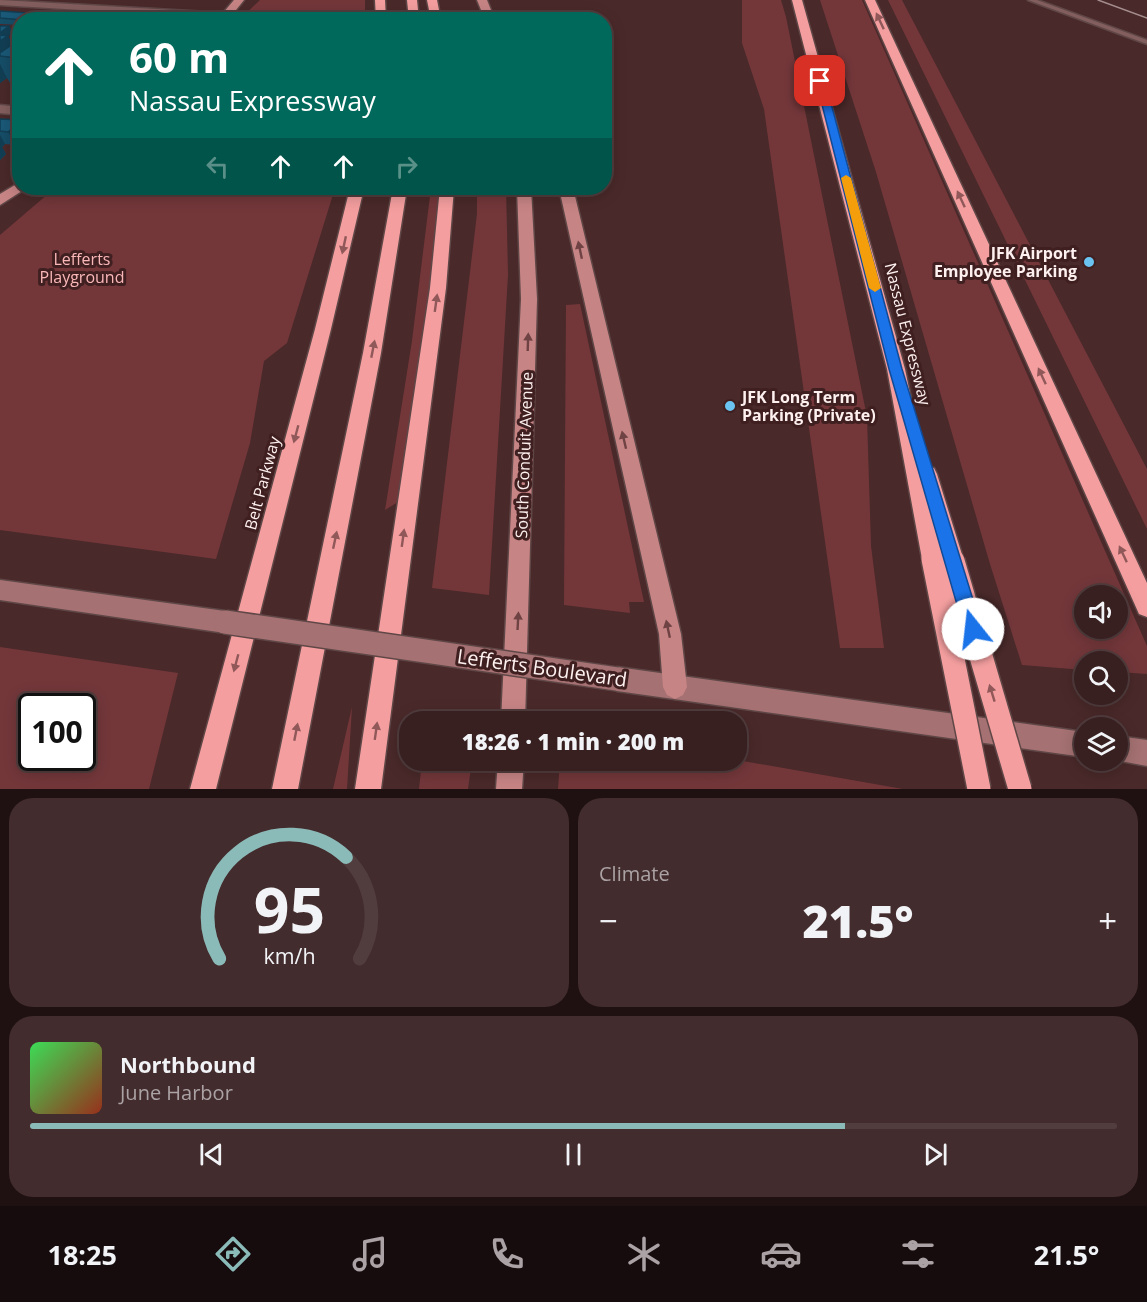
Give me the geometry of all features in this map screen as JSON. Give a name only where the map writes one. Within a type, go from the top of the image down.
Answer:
[{"type":"highway","name":"Nassau Expressway","points":[[797,0],[896,369],[943,560]]},
{"type":"highway","points":[[870,0],[1147,607]]},
{"type":"highway","name":"Belt Parkway","points":[[203,789],[321,339],[355,195]]},
{"type":"highway","points":[[285,789],[372,353],[399,195]]},
{"type":"highway","points":[[368,789],[438,288],[446,195]]},
{"type":"highway","points":[[943,560],[979,789]]},
{"type":"highway","points":[[943,560],[1020,789]]},
{"type":"main road","points":[[228,12],[239,0]]},
{"type":"main road","name":"South Conduit Avenue","points":[[514,711],[524,488],[529,299],[524,195]]},
{"type":"main road","points":[[568,195],[670,634],[675,687]]},
{"type":"main road","name":"Lefferts Boulevard","points":[[0,590],[1074,744]]},
{"type":"main road","points":[[1128,750],[1147,753]]},
{"type":"main road","points":[[509,789],[510,771]]},
{"type":"street","points":[[0,2],[139,12]]},
{"type":"lane","points":[[1031,0],[1147,42]]},
{"type":"green space","points":[[260,0],[365,0],[365,12],[247,12]]},
{"type":"green space","points":[[742,0],[781,0],[786,17],[867,417],[871,546],[884,648],[840,648],[764,109],[742,43]]},
{"type":"green space","points":[[820,0],[862,0],[1120,585],[1074,585],[1074,639],[1128,639],[1128,603],[1147,646],[1147,674],[1128,673],[1128,651],[1074,651],[1074,669],[1022,665],[990,564],[876,172]]},
{"type":"green space","points":[[888,0],[902,0],[1147,469],[1147,529]]},
{"type":"green space","name":"Lefferts Playground","points":[[47,195],[333,195],[287,343],[264,361],[250,443],[216,559],[0,530],[0,235]]},
{"type":"green space","points":[[430,195],[444,195],[427,339],[398,502],[385,510],[412,341]]},
{"type":"green space","points":[[477,195],[506,195],[508,275],[489,595],[432,588],[477,214]]},
{"type":"green space","points":[[580,304],[644,602],[629,602],[630,613],[564,605],[566,305]]},
{"type":"green space","points":[[0,647],[178,673],[149,789],[0,789]]},
{"type":"green space","points":[[352,707],[347,789],[333,789]]},
{"type":"green space","points":[[747,762],[903,789],[558,789],[559,771],[747,771]]},
{"type":"green space","points":[[421,771],[471,771],[468,789],[419,789]]},
{"type":"building","points":[[0,11],[14,12],[12,12],[12,19],[0,18]]},
{"type":"building","points":[[0,26],[9,26],[0,33]]},
{"type":"building","points":[[0,35],[8,36],[0,41]]},
{"type":"building","points":[[12,45],[12,57],[0,56],[0,53]]},
{"type":"building","points":[[0,119],[12,120],[12,129],[8,132],[0,131]]},
{"type":"tram line","points":[[1098,0],[1147,18]]},
{"type":"slow traffic","points":[[846,178],[875,288]]},
{"type":"place","name":"JFK Airport Employee Parking","points":[[1089,262]]},
{"type":"place","name":"JFK Long Term Parking (Private)","points":[[730,406]]},
{"type":"route","points":[[820,81],[896,369],[973,629]]}]
